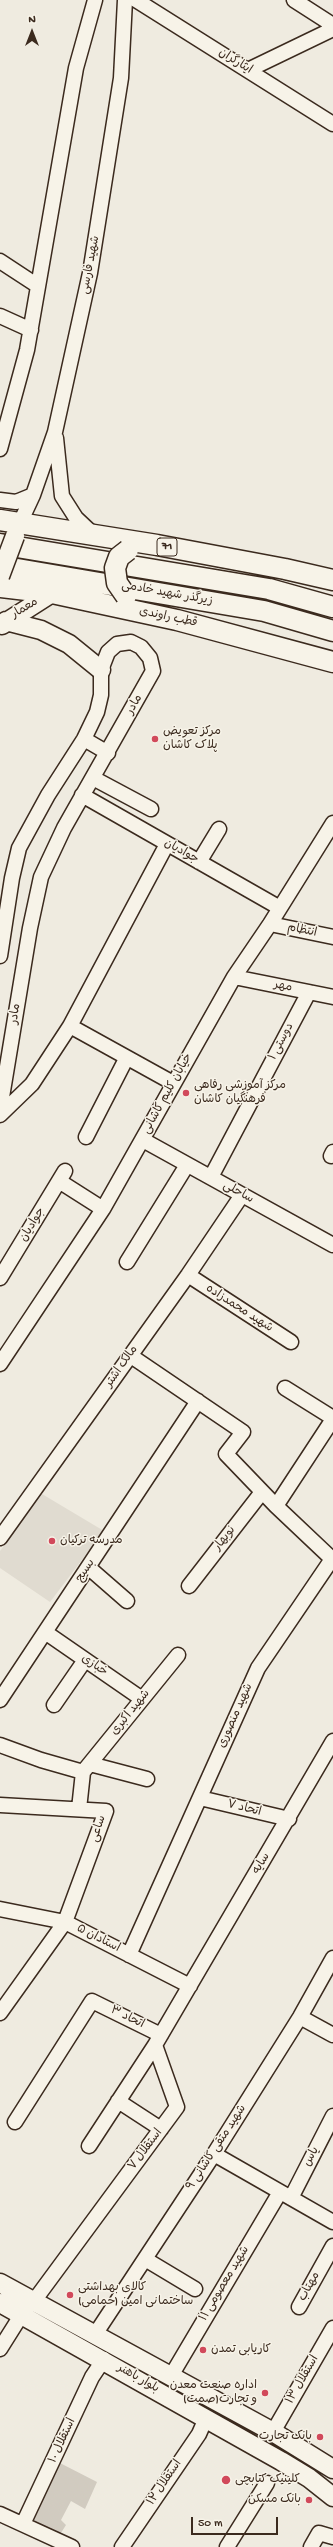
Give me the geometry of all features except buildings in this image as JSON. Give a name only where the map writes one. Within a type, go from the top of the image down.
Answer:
[{"type":"highway","name":"71","points":[[0,520],[12,534],[94,535],[285,569],[333,580]]},
{"type":"highway","name":"زیرگذر شهید خادمی","points":[[12,534],[269,589],[333,607]]},
{"type":"highway","points":[[157,545],[128,550],[120,557],[114,568],[117,583],[126,596],[207,614],[226,631]]},
{"type":"highway","name":"زیرگذر شهید خادمی","points":[[0,566],[264,611],[333,630]]},
{"type":"highway","name":"قطب راوندی","points":[[0,587],[52,593],[226,631],[333,662]]},
{"type":"highway","points":[[283,647],[333,648]]},
{"type":"main road","points":[[0,576],[12,534]]},
{"type":"main road","name":"معمار","points":[[3,624],[52,593]]},
{"type":"main road","points":[[3,624],[41,630],[69,644],[101,670]]},
{"type":"main road","name":"بلوار باهنر","points":[[0,2283],[96,2333],[170,2376],[273,2432],[333,2469]]},
{"type":"main road","name":"بلوار باهنر","points":[[0,2303],[104,2360],[309,2478],[333,2498]]},
{"type":"street","points":[[0,449],[31,330],[76,68],[95,0]]},
{"type":"street","name":"شهید فارسی","points":[[12,534],[33,495],[55,432],[90,273],[116,121],[121,78],[125,0]]},
{"type":"street","name":"ایثارگران","points":[[136,0],[333,124]]},
{"type":"street","points":[[294,0],[333,25]]},
{"type":"street","points":[[248,70],[333,29]]},
{"type":"street","points":[[0,261],[38,286]]},
{"type":"street","points":[[0,316],[31,330]]},
{"type":"street","points":[[55,432],[62,496],[76,518],[94,535]]},
{"type":"street","points":[[0,500],[16,502],[33,495]]},
{"type":"street","name":"مادر","points":[[0,956],[4,905],[20,848],[48,795],[84,739],[97,712],[101,695],[101,670],[108,652],[117,644],[132,642],[141,647],[150,658],[153,671],[51,852],[41,877],[30,928],[0,1109]]},
{"type":"street","points":[[84,739],[108,753]]},
{"type":"street","points":[[93,778],[151,809]]},
{"type":"street","name":"جوادیان","points":[[82,795],[280,908]]},
{"type":"street","name":"خیابان کلیم کاشانی","points":[[0,1364],[103,1209],[143,1140],[173,1083],[234,978],[270,924],[333,823]]},
{"type":"street","points":[[199,862],[219,829]]},
{"type":"street","points":[[0,1115],[32,1084],[70,1026],[167,844]]},
{"type":"street","name":"انتظام","points":[[270,924],[333,937]]},
{"type":"street","name":"مهر","points":[[234,978],[333,997]]},
{"type":"street","name":"دوستی ۱","points":[[211,1177],[309,992]]},
{"type":"street","points":[[70,1026],[173,1083]]},
{"type":"street","points":[[86,1137],[126,1058]]},
{"type":"street","name":"ساحلی","points":[[143,1140],[333,1245]]},
{"type":"street","points":[[127,1262],[187,1165]]},
{"type":"street","name":"جوادیان","points":[[0,1278],[62,1176],[103,1209]]},
{"type":"street","name":"مالک اشتر","points":[[0,1538],[131,1356],[242,1195]]},
{"type":"street","name":"شهید محمدزاده","points":[[188,1275],[290,1342]]},
{"type":"street","points":[[131,1356],[243,1432],[226,1454],[276,1506],[333,1419],[285,1388]]},
{"type":"street","name":"بسیج","points":[[0,1700],[198,1401]]},
{"type":"street","name":"نوبهار","points":[[189,1586],[262,1492]]},
{"type":"street","name":"شهید منصوری","points":[[129,1955],[258,1668],[332,1559],[276,1506]]},
{"type":"street","points":[[88,1567],[127,1601]]},
{"type":"street","name":"خبازی","points":[[45,1632],[142,1699]]},
{"type":"street","name":"شهید اکبری","points":[[87,1768],[178,1655]]},
{"type":"street","points":[[54,1705],[85,1660]]},
{"type":"street","name":"سایه","points":[[190,1986],[289,1820],[333,1741]]},
{"type":"street","points":[[0,1745],[41,1760],[147,1779]]},
{"type":"street","points":[[79,1809],[87,1768]]},
{"type":"street","name":"اتحاد ۷","points":[[200,1798],[289,1820]]},
{"type":"street","name":"ساعی","points":[[0,1805],[106,1811],[65,1922]]},
{"type":"street","name":"استادان ۵","points":[[0,1909],[65,1922],[190,1986]]},
{"type":"street","points":[[0,2013],[65,1922]]},
{"type":"street","name":"شهید متقی کاشانی ۹","points":[[96,2333],[214,2154],[300,2017],[333,1958]]},
{"type":"street","points":[[89,2146],[158,2040],[190,1986]]},
{"type":"street","name":"اتحاد ۳","points":[[15,2122],[92,2001],[158,2040]]},
{"type":"street","points":[[300,2017],[333,2035]]},
{"type":"street","name":"استقلال ۷","points":[[34,2301],[177,2107],[158,2040]]},
{"type":"street","points":[[118,2101],[161,2129]]},
{"type":"street","name":"یاس","points":[[285,2195],[333,2116]]},
{"type":"street","points":[[214,2154],[333,2222]]},
{"type":"street","name":"شهید معصومی ۱۱","points":[[170,2376],[285,2195]]},
{"type":"street","name":"مهتاب","points":[[298,2307],[333,2246]]},
{"type":"street","points":[[145,2259],[195,2289]]},
{"type":"street","points":[[0,2349],[22,2314]]},
{"type":"street","name":"استقلال ۱۳","points":[[273,2432],[333,2328]]},
{"type":"street","name":"استقلال ۱۰","points":[[23,2524],[92,2377],[104,2360]]},
{"type":"street","name":"استقلال ۱۲","points":[[122,2547],[199,2434],[206,2418]]},
{"type":"street","points":[[227,2547],[267,2483]]},
{"type":"street","points":[[0,2514],[65,2546]]},
{"type":"street","points":[[311,2547],[319,2533],[333,2537]]},
{"type":"shaded area","name":"مدرسه ترکیان","points":[[42,1494],[104,1531],[50,1602],[0,1568],[0,1551]]},
{"type":"shaded area","points":[[58,2462],[97,2482],[85,2509],[71,2501],[61,2520],[66,2525],[59,2536],[28,2520]]},
{"type":"place","name":"مرکز تعویض پلاک کاشان","points":[[155,739]]},
{"type":"place","name":"مرکز آموزشی رفاهی فرهنگیان کاشان","points":[[186,1093]]},
{"type":"place","name":"مدرسه ترکیان","points":[[52,1541]]},
{"type":"place","name":"کالای بهداشتی ساختمانی امین (حمامی)","points":[[70,2295]]},
{"type":"place","name":"کاریابی تمدن","points":[[203,2350]]},
{"type":"place","name":"اداره صنعت معدن و تجارت(صمت)","points":[[265,2393]]},
{"type":"place","name":"بانک تجارت","points":[[320,2437]]},
{"type":"place","name":"کلینیک کتابچی","points":[[226,2480]]},
{"type":"place","name":"بانک مسکن","points":[[309,2500]]}]
